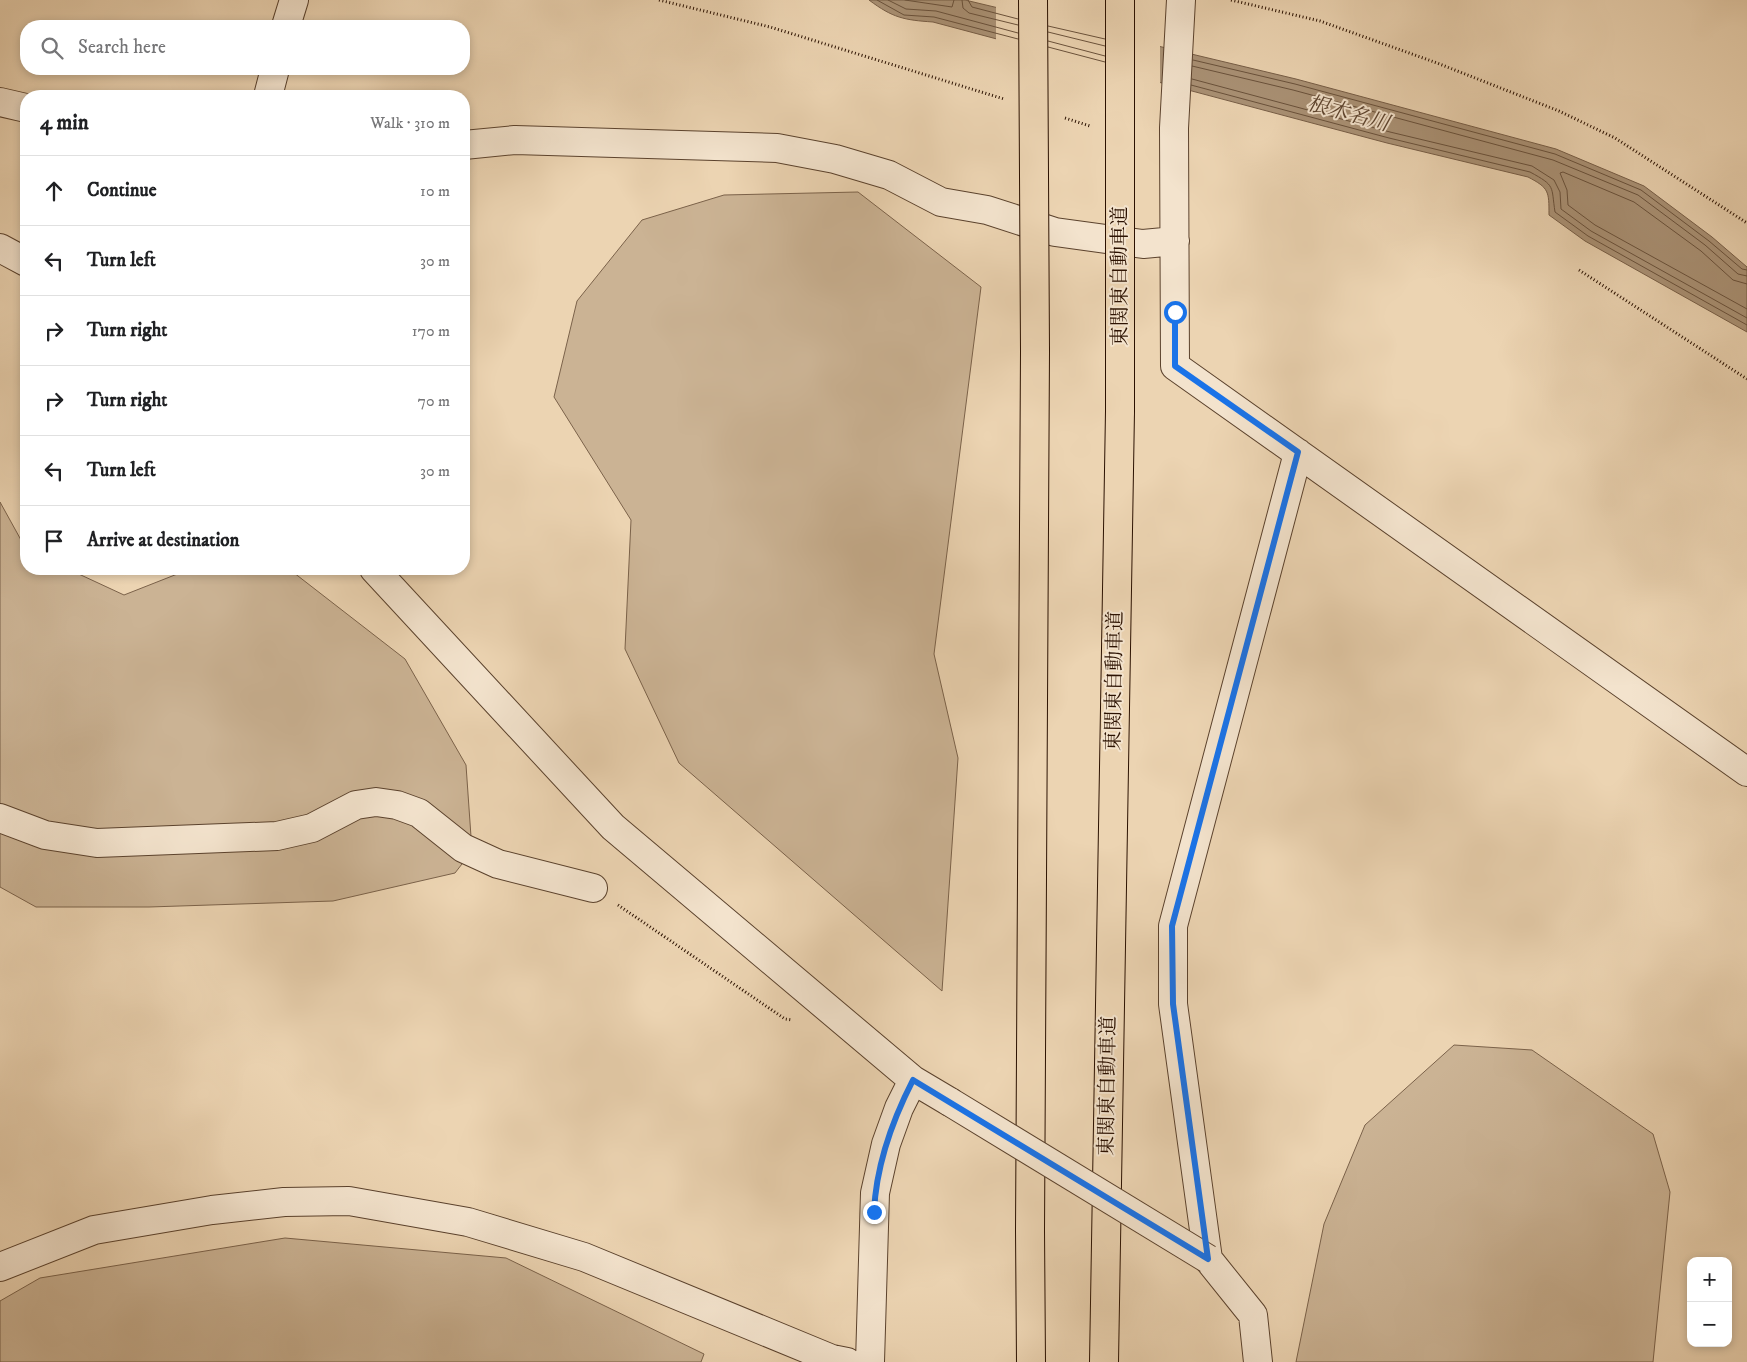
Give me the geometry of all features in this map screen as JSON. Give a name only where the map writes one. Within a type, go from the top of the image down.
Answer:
[{"type":"highway","points":[[1031,1362],[1030,1220],[1035,351],[1033,0]]},
{"type":"highway","name":"東関東自動車道","points":[[1104,1362],[1120,411],[1120,0]]},
{"type":"street","points":[[288,20],[294,0]]},
{"type":"street","points":[[1181,5],[1174,128],[1175,366],[1747,772]]},
{"type":"street","points":[[270,90],[273,75]]},
{"type":"street","points":[[0,102],[20,107]]},
{"type":"street","points":[[470,145],[535,140],[777,148],[835,158],[889,175],[941,202],[987,210],[1055,232],[1143,244],[1175,241]]},
{"type":"street","points":[[0,248],[20,259]]},
{"type":"street","points":[[1208,1259],[1173,1004],[1172,926],[1298,452]]},
{"type":"street","points":[[380,575],[613,827],[913,1080],[1208,1259],[1253,1315],[1258,1362]]},
{"type":"street","points":[[0,818],[45,834],[97,843],[277,836],[312,828],[356,805],[376,802],[397,805],[419,813],[462,848],[498,864],[593,888]]},
{"type":"street","points":[[870,1362],[875,1193],[889,1135],[898,1108],[913,1080]]},
{"type":"street","points":[[0,1267],[94,1230],[212,1210],[284,1202],[349,1201],[468,1222],[584,1257],[832,1359],[847,1362]]},
{"type":"path","points":[[659,0],[770,28],[1005,100]]},
{"type":"path","points":[[1231,0],[1320,21],[1437,63],[1559,111],[1615,138],[1747,223]]},
{"type":"path","points":[[1062,117],[1099,128]]},
{"type":"path","points":[[1579,270],[1747,379]]},
{"type":"path","points":[[593,888],[785,1019],[804,1022],[828,1008]]},
{"type":"shaded area","points":[[858,192],[981,287],[934,654],[958,758],[942,991],[679,763],[625,649],[631,520],[554,397],[577,301],[642,220],[724,195]]},
{"type":"shaded area","points":[[0,502],[20,538],[20,575],[81,575],[124,595],[175,575],[297,575],[405,659],[466,765],[472,851],[455,873],[333,901],[149,907],[36,907],[0,887]]},
{"type":"shaded area","points":[[1454,1045],[1532,1050],[1653,1134],[1670,1192],[1653,1362],[1296,1362],[1324,1224],[1365,1125]]},
{"type":"shaded area","points":[[285,1238],[506,1258],[704,1354],[701,1362],[0,1362],[0,1301],[40,1278]]},
{"type":"water","name":"根木名川","points":[[869,0],[965,0],[1296,79],[1556,149],[1644,186],[1712,237],[1747,267],[1747,332],[1585,241],[1549,215],[1549,200],[1546,191],[1540,184],[1528,177],[1387,143],[933,22],[899,17],[885,11]]},
{"type":"pier","points":[[996,6],[1160,45],[1160,85],[996,41]]},
{"type":"route","points":[[874,1212],[875,1193],[886,1144],[898,1108],[913,1080],[1208,1259],[1173,1004],[1172,926],[1298,452],[1175,366],[1175,312]]}]
